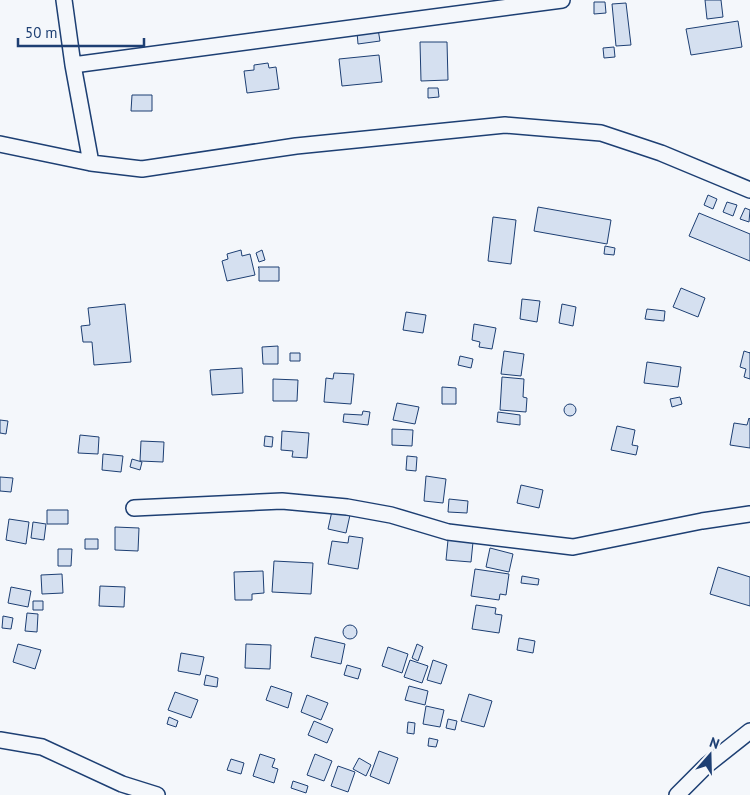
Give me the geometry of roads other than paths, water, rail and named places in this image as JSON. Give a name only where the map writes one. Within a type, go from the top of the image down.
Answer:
[{"type":"street","points":[[64,0],[73,65],[91,163]]},
{"type":"street","points":[[73,65],[562,0]]},
{"type":"street","points":[[0,144],[91,163],[142,169],[296,146],[505,125],[601,133],[661,153],[750,190]]},
{"type":"street","points":[[134,508],[291,502],[347,507],[391,515],[448,532],[573,547],[702,521],[750,514]]},
{"type":"street","points":[[677,795],[707,764],[750,731]]},
{"type":"street","points":[[0,740],[42,747],[122,784],[157,795]]}]
